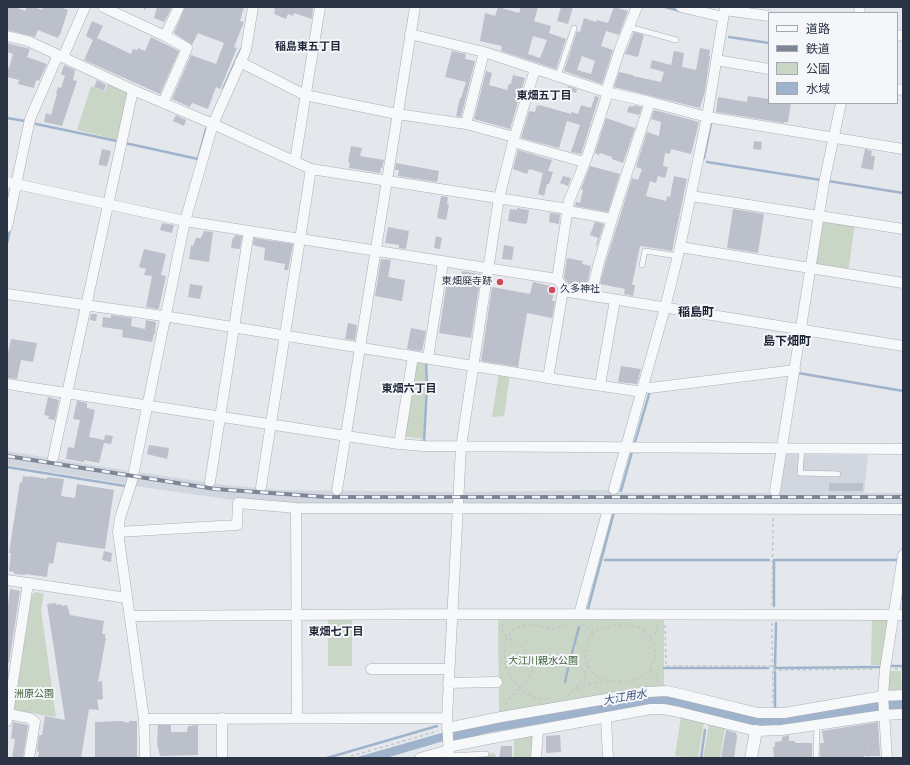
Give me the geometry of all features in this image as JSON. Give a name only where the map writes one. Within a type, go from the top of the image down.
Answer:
[{"type":"street","points":[[7,227],[12,183],[30,119],[85,7]]},
{"type":"street","points":[[103,7],[187,48],[163,103]]},
{"type":"street","points":[[165,36],[178,7]]},
{"type":"street","points":[[145,758],[144,719],[118,532],[120,518],[131,483],[185,221],[213,124],[246,50],[253,7]]},
{"type":"street","points":[[295,162],[320,7]]},
{"type":"street","points":[[337,490],[414,7]]},
{"type":"street","points":[[557,279],[569,201],[587,157],[620,46],[637,7]]},
{"type":"street","points":[[681,7],[768,16]]},
{"type":"street","points":[[614,489],[627,447],[679,252],[707,117],[724,11]]},
{"type":"street","points":[[410,34],[484,52],[607,92],[707,117],[903,149]]},
{"type":"street","points":[[7,36],[28,41],[133,90],[213,124],[311,169],[499,198],[612,219]]},
{"type":"street","points":[[466,124],[484,52]]},
{"type":"street","points":[[716,60],[768,69]]},
{"type":"street","points":[[240,62],[305,95],[397,114],[466,124],[584,162]]},
{"type":"street","points":[[449,751],[447,725],[448,683],[461,447],[499,198],[513,139],[535,69]]},
{"type":"street","points":[[53,458],[133,90]]},
{"type":"street","points":[[591,296],[599,262],[612,219],[650,102]]},
{"type":"street","points":[[775,491],[819,216],[841,104]]},
{"type":"street","points":[[261,487],[286,336],[311,169]]},
{"type":"street","points":[[12,183],[185,221],[557,279],[564,288],[548,378]]},
{"type":"street","points":[[691,196],[903,229]]},
{"type":"street","points":[[210,482],[249,231]]},
{"type":"street","points":[[679,252],[811,268],[903,283]]},
{"type":"street","points":[[428,358],[443,262]]},
{"type":"street","points":[[563,291],[903,346]]},
{"type":"street","points":[[7,294],[234,327],[636,391],[643,388],[795,370]]},
{"type":"street","points":[[600,385],[615,300]]},
{"type":"street","points":[[399,444],[413,356]]},
{"type":"street","points":[[7,384],[399,444],[424,446],[903,449]]},
{"type":"street","points":[[118,532],[236,525],[238,503],[296,508],[903,509]]},
{"type":"street","points":[[296,508],[297,718]]},
{"type":"street","points":[[579,619],[608,509]]},
{"type":"street","points":[[887,758],[883,697],[885,669],[898,615],[903,555]]},
{"type":"street","points":[[7,580],[127,598]]},
{"type":"street","points":[[28,583],[8,717],[29,718],[35,722],[29,758]]},
{"type":"street","points":[[130,616],[502,614],[579,619],[660,615],[898,615]]},
{"type":"street","points":[[371,669],[449,669]]},
{"type":"street","points":[[448,683],[497,682]]},
{"type":"street","points":[[144,719],[297,718],[447,725],[657,691],[676,693],[758,713],[773,713],[903,695]]},
{"type":"street","points":[[420,758],[538,730],[651,709],[662,709],[756,731],[817,726],[884,713],[903,714]]},
{"type":"street","points":[[606,717],[608,758]]},
{"type":"street","points":[[222,718],[222,758]]},
{"type":"street","points":[[536,758],[538,730]]},
{"type":"street","points":[[752,758],[756,731]]},
{"type":"lane","points":[[628,27],[676,40]]},
{"type":"lane","points":[[558,76],[574,28]]},
{"type":"lane","points":[[642,265],[645,251],[679,252]]},
{"type":"lane","points":[[802,448],[800,473],[838,474]]},
{"type":"lane","points":[[816,758],[817,726]]},
{"type":"lane","points":[[449,751],[486,754]]},
{"type":"path","points":[[773,509],[773,713]]},
{"type":"path","points":[[501,717],[501,712],[504,705],[532,673],[533,660],[525,649],[503,634],[502,614]]},
{"type":"path","points":[[660,615],[666,666],[773,666]]},
{"type":"path","points":[[650,637],[656,632],[660,615]]},
{"type":"path","points":[[579,619],[584,625],[594,632]]},
{"type":"path","points":[[550,699],[526,694],[509,676],[505,664],[504,644],[513,630],[527,624],[551,629],[570,623]]},
{"type":"path","points":[[562,697],[567,696],[575,690],[588,684],[606,681],[633,681],[645,675],[650,670],[656,652],[650,637],[643,630],[633,626],[607,626],[594,632],[589,639],[586,648],[585,654],[587,665],[585,676],[575,690]]},
{"type":"path","points":[[587,665],[595,675],[606,681]]},
{"type":"path","points":[[773,670],[903,669]]},
{"type":"path","points":[[650,670],[657,675],[657,691]]},
{"type":"path","points":[[868,758],[869,717]]},
{"type":"path","points":[[344,758],[447,725]]},
{"type":"shaded area","points":[[7,451],[129,471],[127,484],[7,465]]},
{"type":"shaded area","points":[[786,454],[868,455],[864,493],[903,493],[903,506],[462,507],[461,492],[611,490],[618,493],[779,493]]},
{"type":"shaded area","points":[[137,472],[225,485],[282,490],[455,492],[454,506],[276,504],[234,500],[135,486]]},
{"type":"green space","points":[[108,83],[126,92],[128,97],[119,140],[77,130],[91,86],[105,92]]},
{"type":"green space","points":[[825,219],[855,224],[848,272],[814,264],[821,222]]},
{"type":"green space","points":[[415,358],[425,361],[427,386],[424,439],[403,436]]},
{"type":"green space","points":[[499,372],[510,374],[504,416],[492,417]]},
{"type":"green space","name":"洲原公園","points":[[36,592],[44,594],[41,610],[56,717],[16,711],[14,708],[32,594]]},
{"type":"green space","points":[[328,618],[352,618],[352,666],[328,666]]},
{"type":"green space","name":"大江川親水公園","points":[[498,618],[664,618],[664,690],[499,715]]},
{"type":"green space","points":[[872,618],[887,618],[889,621],[881,665],[871,665]]},
{"type":"green space","points":[[889,671],[901,671],[902,692],[887,693]]},
{"type":"green space","points":[[681,716],[704,723],[698,758],[675,756]]},
{"type":"green space","points":[[709,724],[725,728],[720,758],[703,758]]},
{"type":"green space","points":[[534,734],[533,758],[514,758],[514,737]]},
{"type":"green space","points":[[493,753],[497,758],[458,758],[486,756]]},
{"type":"water","points":[[660,694],[757,715],[903,698],[903,710],[782,727],[762,727],[645,706],[487,733],[454,742],[447,740],[386,758],[354,758],[445,732]]},
{"type":"building","points":[[7,7],[15,7],[25,11],[27,7],[34,7],[42,10],[43,7],[59,7],[68,10],[58,38],[38,30],[35,37],[7,30]]},
{"type":"building","points":[[157,7],[172,7],[164,22],[154,18]]},
{"type":"building","points":[[185,7],[244,7],[240,21],[244,22],[234,47],[237,48],[221,87],[220,89],[216,87],[208,109],[192,103],[190,107],[172,99],[191,55],[216,64],[224,43],[198,33],[192,45],[174,33]]},
{"type":"building","points":[[272,7],[313,7],[312,19],[294,13],[293,16],[288,14],[286,19],[274,14],[275,9]]},
{"type":"building","points":[[498,7],[519,13],[521,7],[538,7],[534,21],[551,26],[549,33],[566,39],[556,69],[501,51],[502,46],[480,41],[485,13],[495,16]],"holes":[[[533,36],[547,40],[540,58],[528,54]]]},
{"type":"building","points":[[561,7],[573,7],[568,24],[557,21]]},
{"type":"building","points":[[614,7],[628,11],[619,35],[606,31],[601,46],[613,50],[602,84],[564,71],[577,31],[580,32],[584,18],[596,22],[597,20],[608,23]],"holes":[[[582,56],[595,61],[591,74],[577,70]]]},
{"type":"building","points":[[92,21],[103,26],[97,38],[131,54],[133,49],[137,50],[138,48],[145,51],[151,37],[179,51],[160,94],[84,60],[93,40],[86,36]]},
{"type":"building","points":[[634,32],[644,35],[638,57],[625,54]]},
{"type":"building","points":[[7,43],[30,49],[27,57],[47,64],[39,81],[36,80],[34,88],[18,84],[19,80],[7,77],[7,68],[9,68],[13,54],[7,52]]},
{"type":"building","points":[[700,48],[710,50],[710,56],[705,91],[700,108],[614,87],[619,72],[661,82],[664,72],[650,68],[652,60],[671,65],[674,51],[684,53],[682,67],[696,70]]},
{"type":"building","points":[[452,51],[466,54],[465,59],[475,61],[461,117],[456,116],[460,98],[466,82],[445,77]]},
{"type":"building","points":[[64,65],[75,70],[73,80],[77,81],[62,126],[44,122],[46,113],[51,115],[58,87],[61,88],[65,76],[61,74]]},
{"type":"building","points":[[486,71],[492,73],[489,85],[507,90],[509,84],[511,84],[513,75],[525,78],[510,129],[474,119]]},
{"type":"building","points":[[97,80],[106,85],[104,91],[94,87]]},
{"type":"building","points":[[568,86],[577,89],[576,93],[567,90]]},
{"type":"building","points":[[595,96],[599,97],[581,154],[571,152],[580,125],[567,121],[559,148],[521,138],[529,111],[535,112],[537,105],[571,114],[571,112],[578,114],[581,105],[591,108]]},
{"type":"building","points":[[748,96],[768,99],[768,104],[791,104],[788,122],[784,123],[716,112],[718,97],[747,102]]},
{"type":"building","points":[[634,105],[642,107],[639,115],[627,112],[629,106],[633,107]]},
{"type":"building","points":[[654,110],[699,122],[691,154],[671,149],[670,154],[665,153],[663,166],[668,167],[665,178],[658,176],[656,183],[650,181],[646,196],[666,201],[667,196],[670,197],[674,176],[687,179],[672,251],[640,246],[632,285],[635,285],[633,296],[624,294],[625,289],[600,284],[632,178],[638,180],[642,169],[636,167],[647,132],[659,136],[661,122],[651,119]]},
{"type":"building","points":[[176,115],[186,120],[184,126],[173,121]]},
{"type":"building","points":[[606,118],[635,128],[623,163],[612,159],[612,157],[595,153]]},
{"type":"building","points":[[754,141],[762,142],[761,150],[753,149]]},
{"type":"building","points":[[351,146],[362,148],[360,156],[384,160],[380,173],[349,168],[350,163],[348,162]]},
{"type":"building","points":[[102,149],[111,151],[107,166],[99,165]]},
{"type":"building","points":[[865,149],[872,151],[871,156],[875,156],[873,170],[861,168]]},
{"type":"building","points":[[518,150],[552,160],[548,171],[553,172],[549,184],[547,184],[544,196],[538,194],[543,173],[529,169],[527,174],[513,169]]},
{"type":"building","points":[[396,163],[439,171],[437,182],[398,176],[399,170],[395,170]]},
{"type":"building","points":[[590,166],[620,174],[608,212],[575,206],[576,202],[580,203],[583,190],[581,189]]},
{"type":"building","points":[[563,176],[571,178],[568,186],[560,183]]},
{"type":"building","points":[[441,196],[448,197],[447,204],[449,205],[446,220],[437,218]]},
{"type":"building","points":[[517,208],[529,210],[527,223],[525,224],[508,221],[510,209],[517,210]]},
{"type":"building","points":[[733,209],[764,214],[758,253],[727,248]]},
{"type":"building","points":[[550,213],[560,214],[559,224],[549,222]]},
{"type":"building","points":[[595,222],[604,224],[597,246],[598,238],[590,235]]},
{"type":"building","points":[[162,223],[174,225],[172,233],[160,230]]},
{"type":"building","points":[[388,227],[409,231],[406,249],[399,248],[399,245],[385,243]]},
{"type":"building","points":[[204,231],[213,232],[209,262],[189,259],[191,245],[193,246],[196,238],[201,238]]},
{"type":"building","points":[[235,235],[242,236],[240,249],[231,248],[233,237],[235,238]]},
{"type":"building","points":[[436,236],[442,238],[440,249],[434,248]]},
{"type":"building","points":[[254,238],[293,244],[288,270],[284,270],[285,264],[264,260],[265,248],[253,245]]},
{"type":"building","points":[[504,245],[514,247],[512,260],[502,259]]},
{"type":"building","points":[[144,249],[166,254],[161,275],[166,276],[159,308],[157,309],[146,307],[152,276],[144,275],[146,269],[139,267]]},
{"type":"building","points":[[567,258],[583,261],[582,264],[591,266],[587,286],[570,286],[564,277]]},
{"type":"building","points":[[381,259],[391,260],[388,277],[405,280],[402,301],[375,296]]},
{"type":"building","points":[[462,271],[481,274],[471,338],[439,333],[447,281],[460,283]]},
{"type":"building","points":[[533,282],[555,287],[552,301],[555,301],[552,318],[527,313],[518,367],[481,361],[492,287],[530,294]]},
{"type":"building","points":[[190,284],[203,286],[200,299],[188,297]]},
{"type":"building","points":[[91,314],[97,314],[96,321],[90,320]]},
{"type":"building","points":[[111,315],[132,318],[131,326],[145,329],[146,320],[156,322],[155,334],[152,342],[122,337],[123,330],[102,327],[103,317],[111,318]]},
{"type":"building","points":[[348,323],[357,325],[355,340],[345,339]]},
{"type":"building","points":[[411,328],[426,331],[422,351],[407,349]]},
{"type":"building","points":[[11,339],[37,343],[33,362],[21,360],[17,379],[7,378],[7,357]]},
{"type":"building","points":[[621,366],[641,369],[637,384],[618,382]]},
{"type":"building","points":[[48,397],[59,400],[55,420],[48,419],[49,416],[44,415]]},
{"type":"building","points":[[77,401],[87,403],[87,408],[95,410],[89,437],[104,440],[105,435],[113,436],[111,444],[104,443],[99,463],[66,459],[68,447],[74,448],[80,420],[73,419]]},
{"type":"building","points":[[149,445],[169,448],[167,459],[147,454]]},
{"type":"building","points":[[23,476],[47,479],[47,477],[64,479],[61,496],[75,498],[77,484],[114,490],[105,549],[57,542],[53,564],[49,563],[47,577],[14,574],[14,572],[9,571],[11,553],[9,553],[20,482],[22,483]]},
{"type":"building","points":[[829,483],[863,483],[863,491],[829,491]]},
{"type":"building","points":[[104,551],[112,553],[111,562],[102,560]]},
{"type":"building","points":[[10,589],[20,591],[9,663],[7,663],[7,613]]},
{"type":"building","points":[[56,603],[57,605],[61,604],[62,606],[67,605],[70,615],[104,621],[102,634],[105,634],[106,638],[98,682],[102,681],[103,699],[97,700],[99,710],[89,709],[81,758],[40,758],[38,757],[39,752],[37,751],[39,735],[42,735],[45,716],[65,720],[47,604]]},
{"type":"building","points":[[121,721],[129,723],[129,721],[137,721],[137,758],[95,758],[95,722]]},
{"type":"building","points":[[13,722],[28,725],[23,758],[12,758],[15,739],[11,738]]},
{"type":"building","points":[[878,722],[880,756],[864,756],[863,758],[820,758],[820,743],[824,743],[822,731]]},
{"type":"building","points":[[158,725],[171,725],[171,732],[187,732],[188,726],[198,725],[198,755],[160,756],[157,744]]},
{"type":"building","points":[[726,730],[736,733],[737,737],[734,758],[721,758]]},
{"type":"building","points":[[560,735],[561,752],[546,753],[546,736]]},
{"type":"building","points":[[789,735],[789,741],[795,741],[795,743],[812,743],[812,758],[774,758],[773,747],[775,747],[775,742],[782,741],[782,737]]},
{"type":"building","points":[[501,746],[512,746],[512,758],[499,758]]},
{"type":"waterway","points":[[665,7],[680,11]]},
{"type":"waterway","points":[[729,37],[768,43]]},
{"type":"waterway","points":[[223,89],[241,49]]},
{"type":"waterway","points":[[7,118],[25,121]]},
{"type":"waterway","points":[[704,158],[711,123]]},
{"type":"waterway","points":[[36,124],[117,141]]},
{"type":"waterway","points":[[125,143],[198,159],[206,129]]},
{"type":"waterway","points":[[707,162],[821,180]]},
{"type":"waterway","points":[[828,181],[903,193]]},
{"type":"waterway","points":[[7,243],[10,230]]},
{"type":"waterway","points":[[426,361],[427,386],[424,442],[426,442]]},
{"type":"waterway","points":[[798,373],[903,391]]},
{"type":"waterway","points":[[635,442],[650,391]]},
{"type":"waterway","points":[[621,491],[632,452],[640,452]]},
{"type":"waterway","points":[[7,467],[125,486]]},
{"type":"waterway","points":[[588,609],[614,512]]},
{"type":"waterway","points":[[605,560],[769,560]]},
{"type":"waterway","points":[[774,606],[774,560],[898,560]]},
{"type":"waterway","points":[[776,623],[775,668],[881,667]]},
{"type":"waterway","points":[[565,682],[579,627]]},
{"type":"waterway","points":[[889,666],[903,666]]},
{"type":"waterway","points":[[664,668],[768,668]]},
{"type":"waterway","points":[[775,672],[775,708]]},
{"type":"waterway","points":[[327,758],[437,726]]},
{"type":"waterway","points":[[701,758],[705,730]]},
{"type":"railway","points":[[7,456],[215,489],[326,497],[903,497]]},
{"type":"place","name":"東畑廃寺跡","points":[[500,282]]},
{"type":"place","name":"久多神社","points":[[552,290]]},
{"type":"district","name":"稲島東五丁目","points":[[308,47]]},
{"type":"district","name":"東畑五丁目","points":[[544,96]]},
{"type":"district","name":"稲島町","points":[[696,313]]},
{"type":"district","name":"島下畑町","points":[[787,342]]},
{"type":"district","name":"東畑六丁目","points":[[409,389]]},
{"type":"district","name":"東畑七丁目","points":[[336,632]]},
{"type":"water label","name":"大江用水","points":[[625,698]]}]
